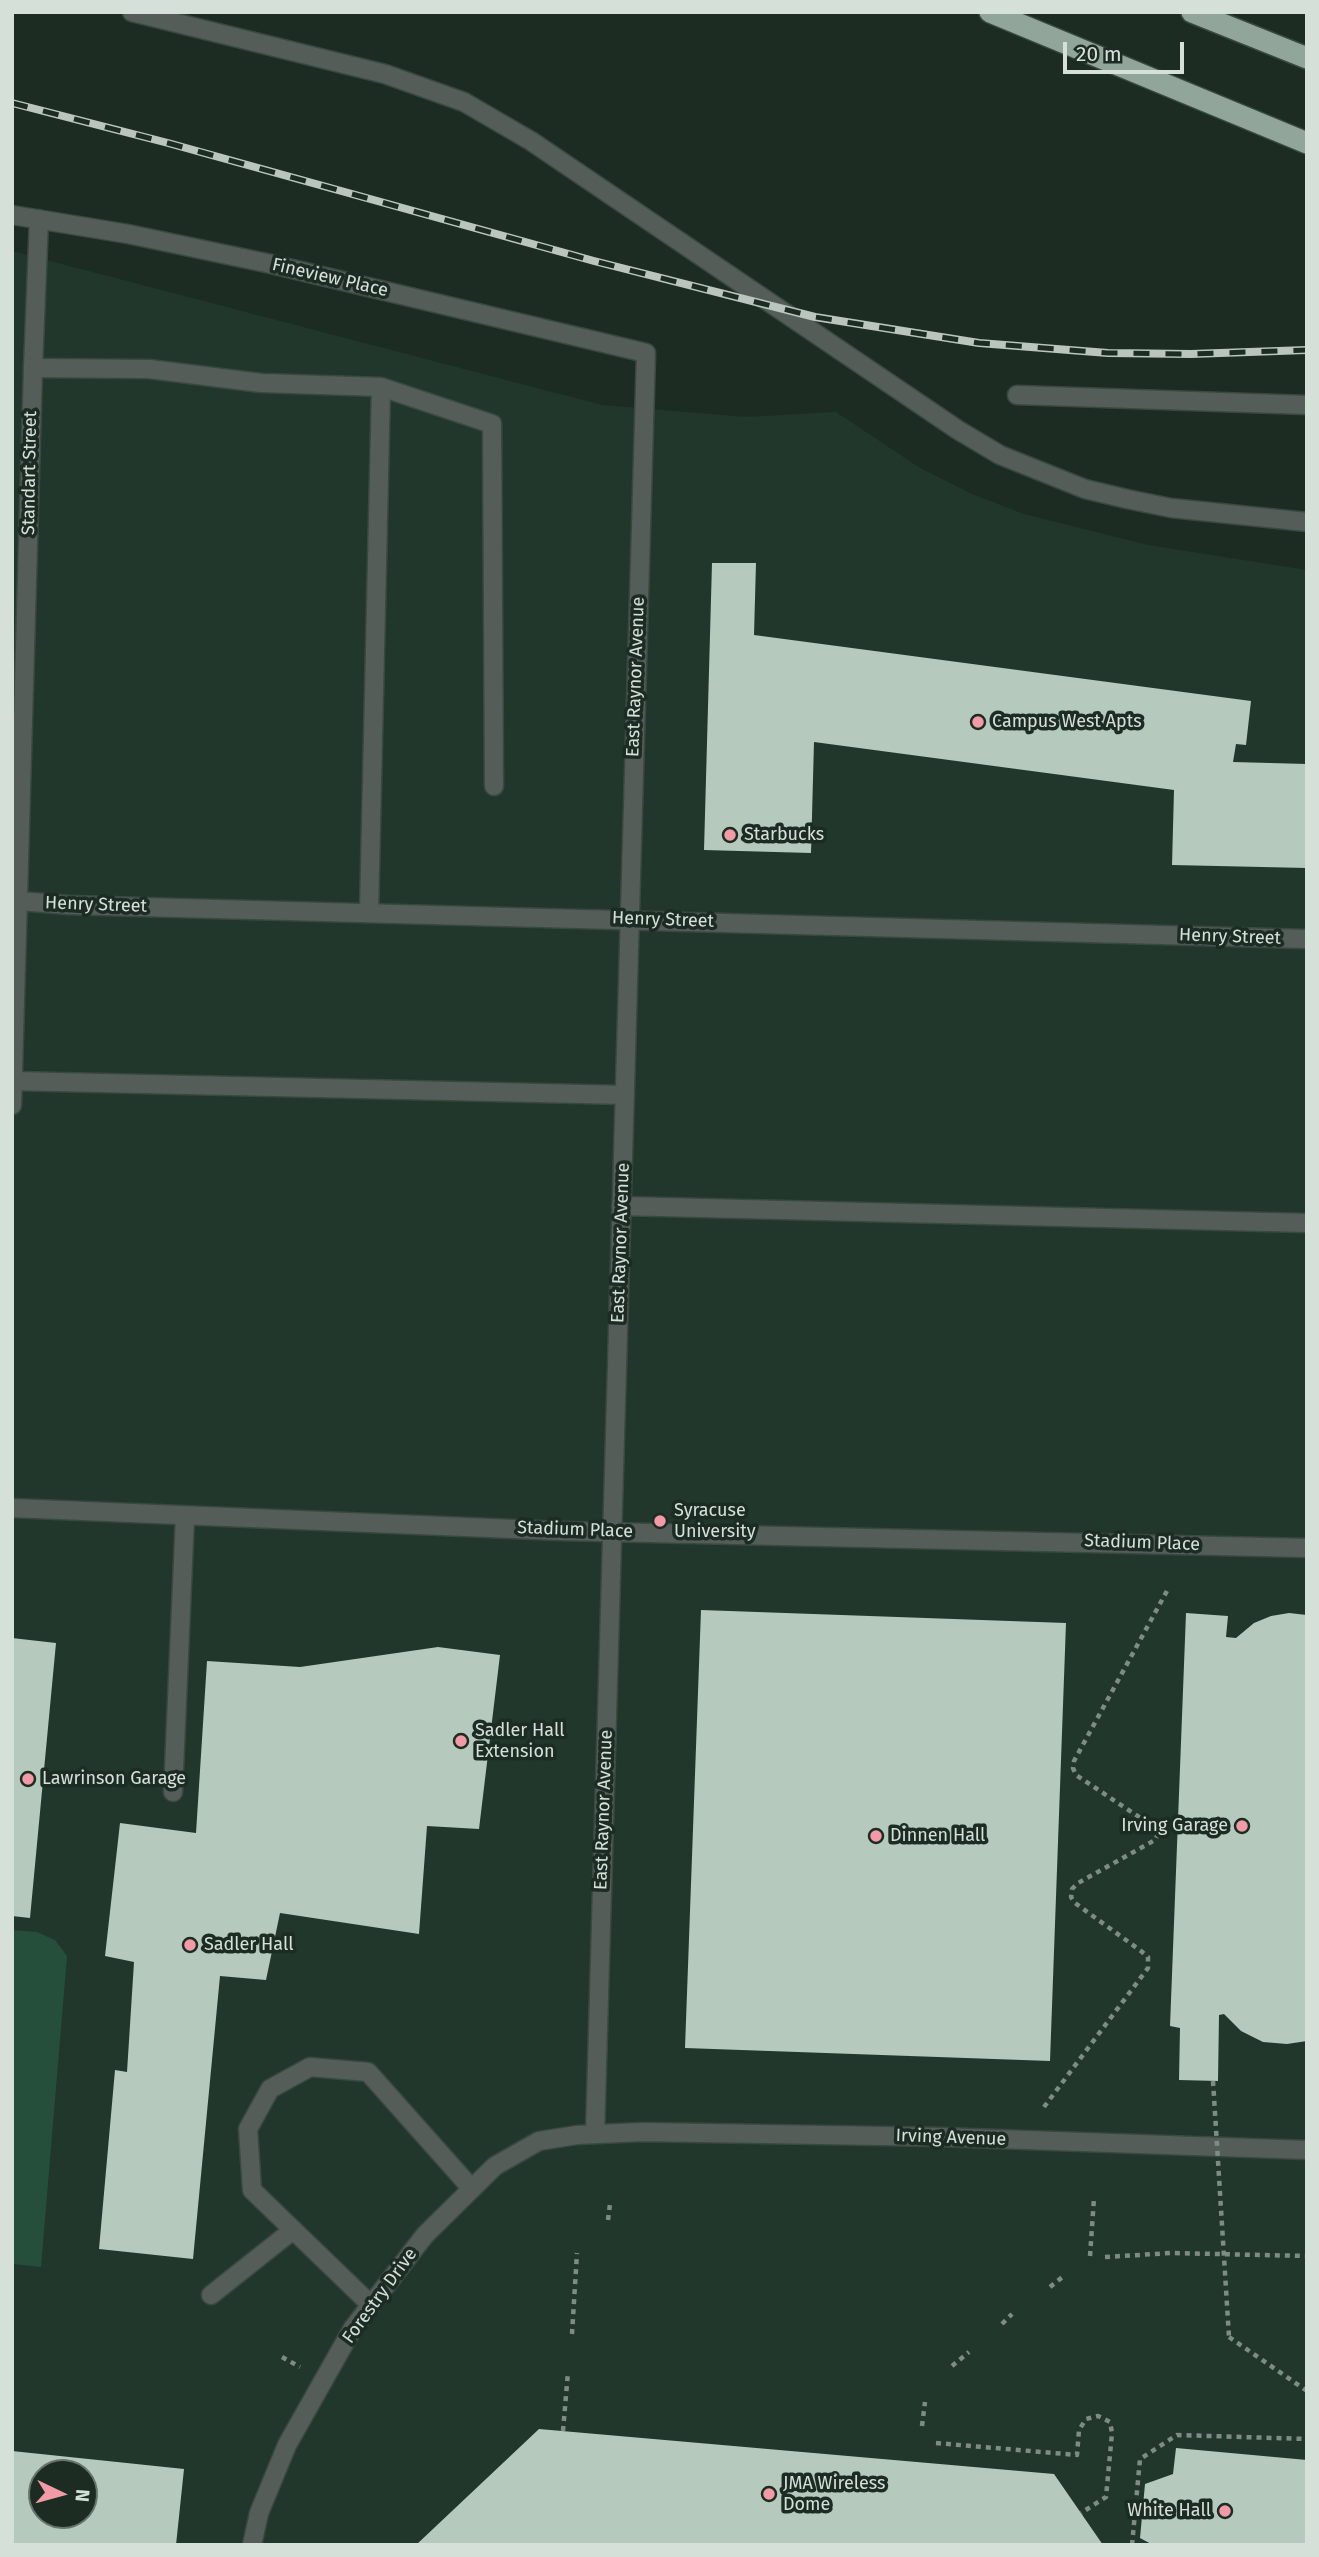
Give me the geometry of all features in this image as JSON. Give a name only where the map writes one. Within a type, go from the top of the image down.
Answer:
[{"type":"highway","points":[[990,12],[1307,143]]},
{"type":"highway","points":[[1192,12],[1307,58]]},
{"type":"street","points":[[132,12],[385,74],[474,108],[531,141],[958,430],[1011,460],[1084,489],[1127,499],[1171,508],[1307,522]]},
{"type":"street","name":"Fineview Place","points":[[12,215],[128,234],[271,264],[646,353]]},
{"type":"street","name":"Standart Street","points":[[12,1105],[39,219]]},
{"type":"street","name":"East Raynor Avenue","points":[[595,2134],[646,353]]},
{"type":"street","points":[[33,368],[149,369],[261,383],[381,387],[492,424],[494,786]]},
{"type":"street","points":[[369,913],[381,387]]},
{"type":"street","points":[[1017,395],[1307,405]]},
{"type":"street","name":"Henry Street","points":[[19,901],[69,905],[1307,939]]},
{"type":"street","points":[[13,1081],[625,1095]]},
{"type":"street","points":[[621,1206],[1307,1223]]},
{"type":"street","name":"Stadium Place","points":[[12,1508],[612,1532],[1307,1548]]},
{"type":"street","points":[[173,1792],[185,1516]]},
{"type":"street","points":[[371,2305],[251,2190],[247,2129],[270,2090],[310,2067],[368,2072],[472,2189]]},
{"type":"street","name":"Irving Avenue","points":[[595,2134],[643,2132],[942,2137],[1307,2150]]},
{"type":"street","name":"Forestry Drive","points":[[252,2545],[259,2513],[287,2445],[353,2328],[425,2235],[495,2166],[530,2145],[558,2137],[595,2134]]},
{"type":"street","points":[[212,2295],[293,2230]]},
{"type":"path","points":[[1044,2107],[1148,1968],[1148,1956],[1074,1903],[1071,1897],[1072,1889],[1078,1883],[1155,1840],[1157,1829],[1076,1775],[1073,1768],[1074,1760],[1168,1589]]},
{"type":"path","points":[[1213,2081],[1229,2337],[1307,2390]]},
{"type":"path","points":[[1090,2256],[1094,2198]]},
{"type":"path","points":[[608,2220],[610,2204]]},
{"type":"path","points":[[572,2334],[577,2253]]},
{"type":"path","points":[[1105,2257],[1171,2253],[1307,2256]]},
{"type":"path","points":[[1050,2287],[1065,2275]]},
{"type":"path","points":[[1002,2324],[1012,2314]]},
{"type":"path","points":[[952,2366],[969,2352]]},
{"type":"path","points":[[282,2357],[300,2368]]},
{"type":"path","points":[[563,2431],[568,2372]]},
{"type":"path","points":[[922,2426],[925,2402]]},
{"type":"path","points":[[936,2443],[1077,2455],[1079,2430],[1086,2419],[1098,2416],[1110,2422],[1112,2433],[1106,2497],[1081,2513]]},
{"type":"path","points":[[1132,2545],[1140,2459],[1177,2435],[1307,2439]]},
{"type":"shaded area","name":"Syracuse University","points":[[12,251],[602,405],[746,417],[836,412],[920,468],[972,494],[1024,514],[1148,545],[1307,570],[1307,2545],[12,2545]]},
{"type":"green space","points":[[12,1930],[37,1932],[55,1940],[67,1956],[41,2267],[13,2264],[12,2269]]},
{"type":"building","name":"Campus West Apts","points":[[712,563],[756,563],[754,635],[1251,701],[1246,745],[1236,744],[1233,762],[1307,764],[1307,868],[1172,865],[1174,790],[814,742],[811,853],[704,850]]},
{"type":"building","name":"Dinnen Hall","points":[[701,1610],[1066,1623],[1050,2061],[685,2048]]},
{"type":"building","name":"Irving Garage","points":[[1186,1613],[1228,1616],[1226,1637],[1236,1638],[1254,1623],[1271,1616],[1289,1613],[1307,1615],[1307,2041],[1287,2044],[1263,2042],[1241,2031],[1224,2014],[1219,2015],[1218,2081],[1179,2080],[1180,2028],[1170,2026]]},
{"type":"building","name":"Lawrinson Garage","points":[[12,1638],[56,1643],[30,1918],[12,1916]]},
{"type":"building","name":"Sadler Hall","points":[[438,1647],[500,1655],[479,1829],[427,1826],[419,1934],[280,1913],[266,1980],[220,1976],[193,2259],[99,2249],[115,2070],[127,2072],[134,1962],[105,1956],[120,1823],[196,1833],[207,1661],[300,1667]]},
{"type":"building","name":"JMA Wireless Dome","points":[[539,2429],[1054,2474],[1103,2545],[416,2545]]},
{"type":"building","name":"White Hall","points":[[1176,2448],[1307,2460],[1307,2545],[1153,2545],[1140,2538],[1145,2484],[1173,2474]]},
{"type":"building","points":[[12,2451],[88,2459],[28,2459],[28,2529],[98,2529],[98,2460],[184,2469],[176,2545],[12,2545]]},
{"type":"railway","points":[[12,103],[168,143],[594,261],[815,317],[979,343],[1108,353],[1191,354],[1307,350]]},
{"type":"place","name":"Campus West Apts","points":[[978,722]]},
{"type":"place","name":"Starbucks","points":[[730,835]]},
{"type":"place","name":"Syracuse University","points":[[660,1521]]},
{"type":"place","name":"Sadler Hall Extension","points":[[461,1741]]},
{"type":"place","name":"Lawrinson Garage","points":[[28,1779]]},
{"type":"place","name":"Irving Garage","points":[[1242,1826]]},
{"type":"place","name":"Dinnen Hall","points":[[876,1836]]},
{"type":"place","name":"Sadler Hall","points":[[190,1945]]},
{"type":"place","name":"JMA Wireless Dome","points":[[769,2494]]},
{"type":"place","name":"White Hall","points":[[1225,2511]]}]
